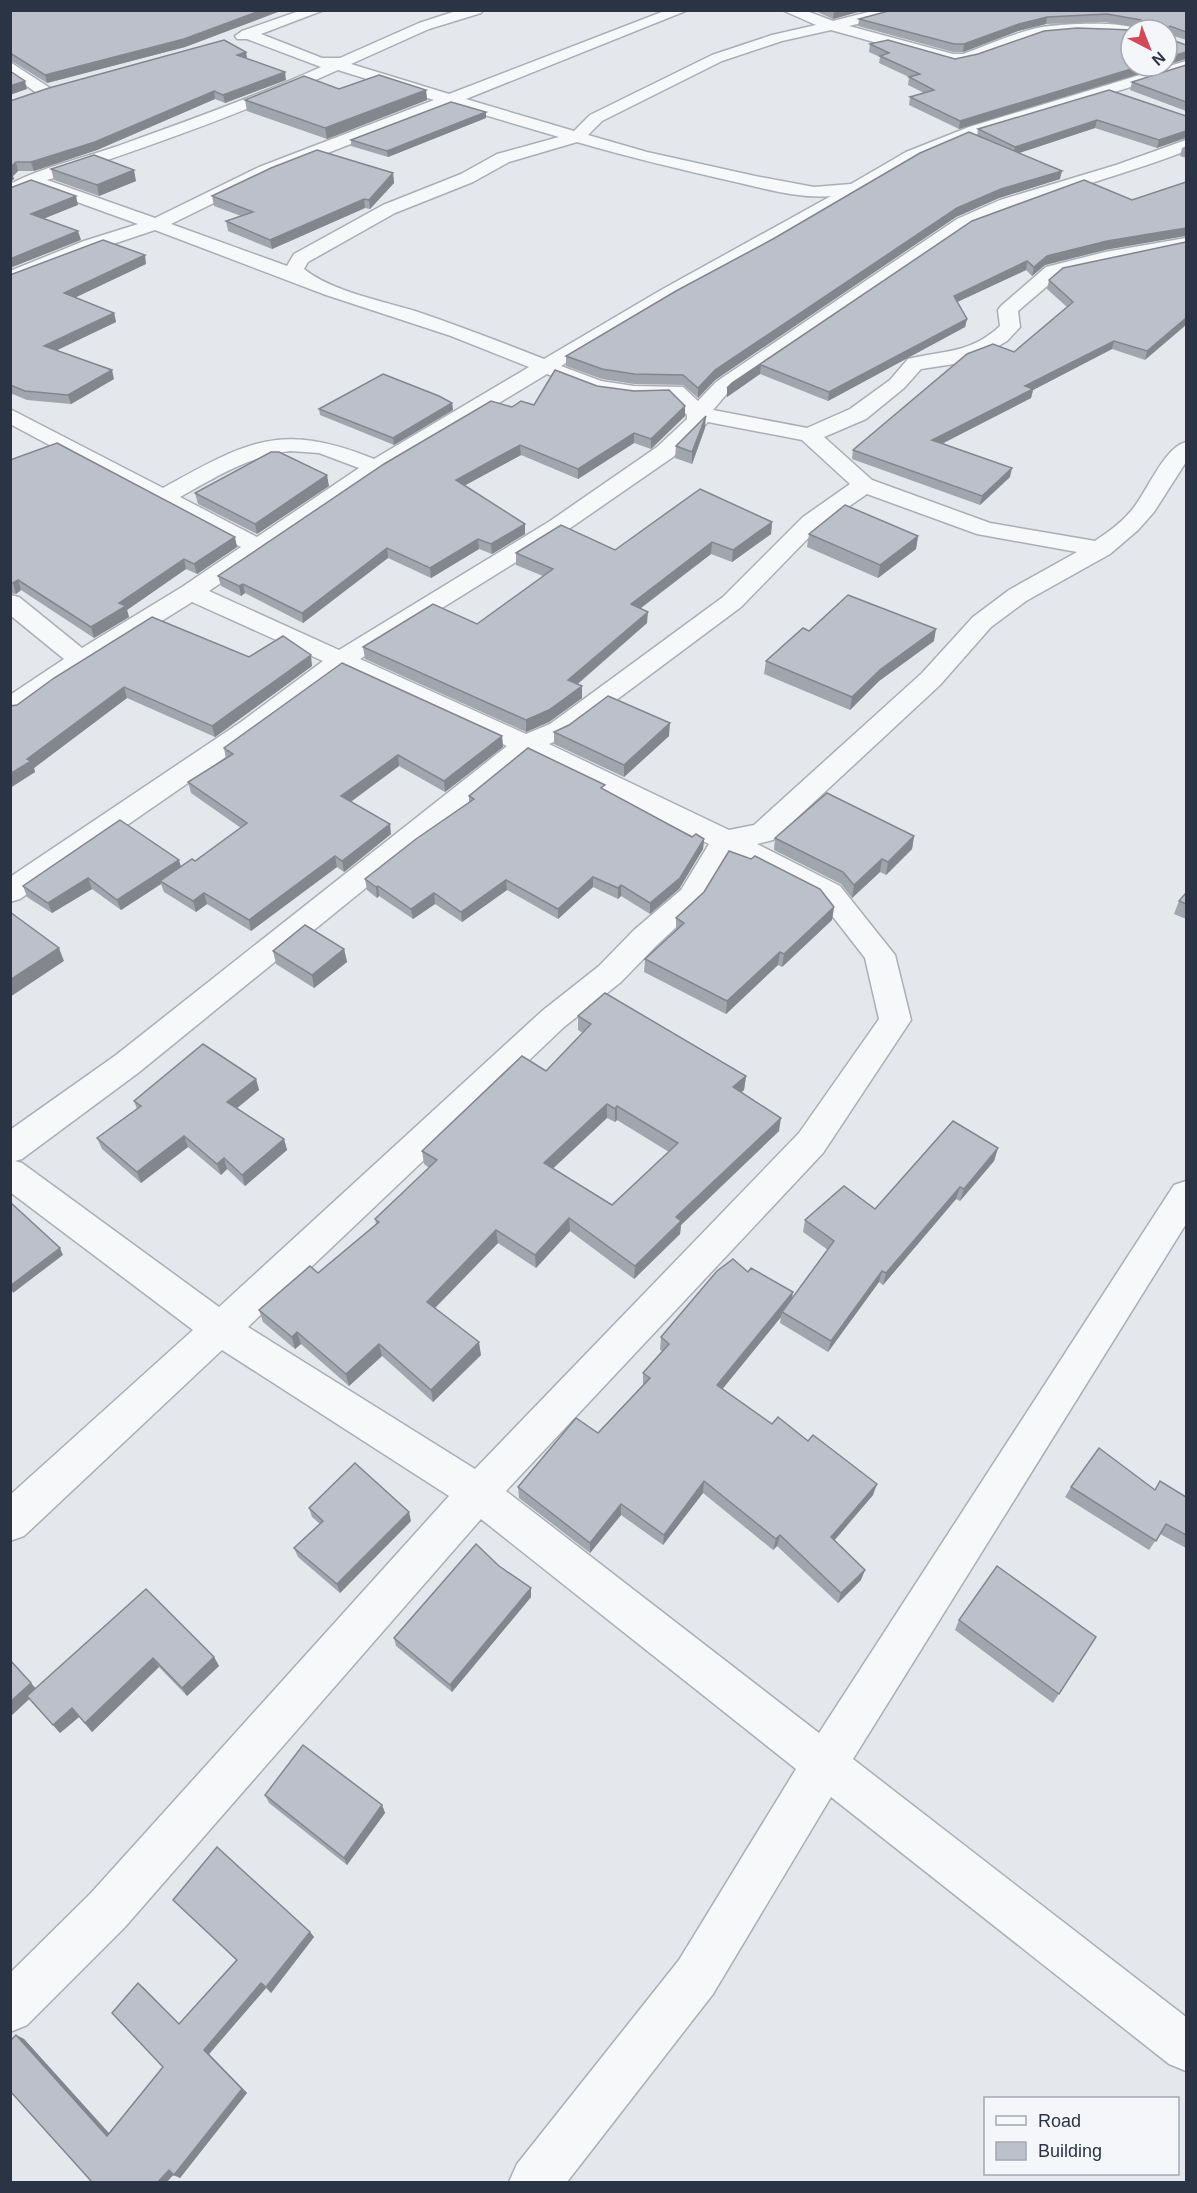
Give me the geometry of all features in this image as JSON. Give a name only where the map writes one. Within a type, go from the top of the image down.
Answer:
[{"type":"street","points":[[225,41],[317,10]]},
{"type":"street","points":[[10,191],[35,178],[119,151],[343,63],[424,26],[476,10]]},
{"type":"street","points":[[10,278],[91,245],[156,224],[265,171],[681,10]]},
{"type":"street","points":[[789,10],[834,26],[954,59],[965,58],[1040,32],[1096,28],[1119,30]]},
{"type":"street","points":[[306,280],[294,270],[301,258],[389,209],[467,178],[503,158],[577,136],[596,118],[717,58],[777,38],[897,10]]},
{"type":"street","points":[[247,34],[320,62],[343,63]]},
{"type":"street","points":[[343,63],[345,69],[644,156],[814,192],[854,188]]},
{"type":"street","points":[[10,708],[47,681],[191,592],[376,467],[668,294],[765,242],[912,156],[975,130],[1186,65]]},
{"type":"street","points":[[10,66],[44,92]]},
{"type":"street","points":[[22,99],[64,87]]},
{"type":"street","points":[[1106,89],[1135,100]]},
{"type":"street","points":[[10,892],[250,728],[342,659],[558,526],[643,468],[698,421],[698,414],[723,386],[963,224],[1006,204],[1122,169],[1186,145]]},
{"type":"street","points":[[10,176],[35,178],[42,185],[156,224],[371,304],[458,332],[597,387],[634,392],[676,391],[698,414],[809,435],[864,485],[985,529],[1102,549]]},
{"type":"street","points":[[809,435],[858,414],[897,384],[915,363],[942,360],[974,352],[1000,338],[1010,327],[1008,310],[1053,271],[1105,258],[1186,243]]},
{"type":"street","points":[[10,415],[20,431],[163,497],[256,546]]},
{"type":"street","points":[[163,497],[237,457],[264,448],[310,445],[376,467]]},
{"type":"street","points":[[10,1522],[553,1019],[610,974],[691,897],[726,840],[763,832],[933,677],[982,622],[1012,600],[1102,549],[1132,524],[1175,460],[1186,449]]},
{"type":"street","points":[[10,1149],[127,1064],[526,744],[559,730],[732,602],[812,522],[864,485]]},
{"type":"street","points":[[10,2008],[108,1910],[478,1493],[811,1143],[894,1020],[880,955],[830,893],[726,840],[526,744],[191,592]]},
{"type":"street","points":[[10,602],[82,661]]},
{"type":"street","points":[[10,1173],[220,1329],[478,1493],[1186,2047]]},
{"type":"street","points":[[535,2182],[696,1977],[825,1764],[1186,1195]]},
{"type":"building","points":[[10,10],[262,10],[184,39],[45,75],[10,53]]},
{"type":"building","points":[[892,10],[1186,10],[1186,32],[1179,29],[1179,18],[1130,18],[1107,14],[1047,17],[1019,24],[964,44],[954,44],[859,19]]},
{"type":"building","points":[[1077,28],[1119,30],[1119,73],[960,121],[910,97],[934,90],[909,77],[920,74],[880,56],[889,53],[870,44],[888,40],[955,59],[978,54],[1044,31]]},
{"type":"building","points":[[224,40],[246,52],[237,55],[285,72],[223,95],[214,91],[95,142],[31,162],[16,162],[10,172],[10,101],[49,88]]},
{"type":"building","points":[[1179,42],[1186,45],[1186,52],[1179,54]]},
{"type":"building","points":[[1186,65],[1186,102],[1132,82],[1145,78],[1179,78],[1179,67]]},
{"type":"building","points":[[10,71],[25,81],[10,86]]},
{"type":"building","points":[[379,75],[426,90],[325,128],[245,100],[304,76],[339,89]]},
{"type":"building","points":[[1109,90],[1186,116],[1186,131],[1159,140],[1097,120],[1015,147],[978,129]]},
{"type":"building","points":[[451,102],[486,112],[387,151],[351,140]]},
{"type":"building","points":[[969,132],[1062,171],[1001,189],[957,208],[715,370],[698,388],[683,375],[634,374],[602,369],[566,356],[920,153]]},
{"type":"building","points":[[317,150],[393,173],[369,200],[364,199],[270,240],[226,221],[253,212],[212,196],[271,168]]},
{"type":"building","points":[[94,155],[134,170],[97,185],[51,169]]},
{"type":"building","points":[[31,180],[76,196],[31,214],[78,231],[10,259],[10,188]]},
{"type":"building","points":[[1084,180],[1132,200],[1186,182],[1186,228],[1107,241],[1047,256],[1034,267],[1027,261],[954,296],[967,319],[829,392],[761,365],[727,388],[972,221]]},
{"type":"building","points":[[103,240],[145,255],[64,293],[114,313],[44,346],[112,370],[68,395],[25,391],[10,385],[10,275]]},
{"type":"building","points":[[1186,242],[1186,318],[1147,351],[1114,341],[1025,386],[1033,389],[932,440],[1012,468],[982,496],[853,450],[967,354],[993,344],[1014,352],[1073,302],[1049,280],[1063,268]]},
{"type":"building","points":[[555,370],[597,386],[634,391],[669,390],[685,406],[651,439],[634,433],[578,469],[520,445],[456,480],[525,524],[491,544],[478,539],[430,568],[387,548],[302,613],[243,584],[239,586],[218,576],[384,464],[491,401],[512,407],[521,401],[534,405]]},
{"type":"building","points":[[383,374],[452,403],[393,438],[319,409]]},
{"type":"building","points":[[706,416],[692,452],[676,446]]},
{"type":"building","points":[[57,443],[235,537],[194,564],[184,559],[119,603],[126,606],[91,627],[18,580],[10,583],[10,460]]},
{"type":"building","points":[[271,452],[279,452],[327,475],[255,524],[195,493]]},
{"type":"building","points":[[700,489],[772,522],[733,550],[712,542],[631,604],[648,612],[568,680],[582,686],[549,710],[526,720],[363,647],[433,604],[477,624],[553,569],[516,553],[561,525],[615,550]]},
{"type":"building","points":[[845,505],[918,536],[880,565],[809,534]]},
{"type":"building","points":[[848,595],[936,629],[881,669],[852,697],[766,661],[803,628],[809,631]]},
{"type":"building","points":[[152,617],[249,657],[283,636],[311,655],[212,726],[124,687],[27,759],[31,761],[10,774],[10,706],[17,705],[54,678]]},
{"type":"building","points":[[342,663],[502,736],[444,781],[398,755],[341,796],[390,824],[342,861],[335,856],[249,920],[204,893],[193,901],[160,881],[192,859],[195,861],[247,823],[188,782],[233,754],[224,748]]},
{"type":"building","points":[[608,696],[670,723],[624,765],[554,732],[569,725]]},
{"type":"building","points":[[528,748],[605,785],[601,788],[692,837],[696,834],[704,839],[680,878],[650,903],[621,885],[618,888],[593,877],[558,909],[506,880],[461,912],[434,893],[411,909],[365,879],[416,839],[474,799],[469,796]]},
{"type":"building","points":[[827,793],[914,836],[888,862],[882,859],[854,885],[843,872],[775,838]]},
{"type":"building","points":[[120,820],[179,860],[117,900],[88,878],[48,903],[23,886]]},
{"type":"building","points":[[729,851],[751,859],[755,856],[820,889],[834,907],[784,954],[780,952],[727,1001],[645,959],[684,923],[676,918],[704,892]]},
{"type":"building","points":[[1186,893],[1186,904],[1179,901]]},
{"type":"building","points":[[10,912],[59,948],[10,980]]},
{"type":"building","points":[[305,925],[344,949],[312,975],[273,951]]},
{"type":"building","points":[[605,993],[746,1076],[733,1087],[781,1118],[676,1217],[681,1221],[635,1266],[569,1218],[535,1255],[496,1230],[427,1302],[479,1342],[431,1390],[379,1344],[346,1374],[297,1332],[292,1337],[259,1310],[310,1266],[318,1273],[379,1222],[375,1219],[437,1160],[422,1151],[522,1056],[546,1071],[591,1024],[578,1016]],"holes":[[[607,1104],[615,1109],[617,1106],[678,1143],[612,1205],[544,1163]]]},
{"type":"building","points":[[203,1044],[256,1079],[227,1102],[284,1139],[242,1175],[224,1158],[217,1164],[184,1136],[137,1172],[97,1138],[141,1106],[134,1101]]},
{"type":"building","points":[[953,1121],[998,1148],[964,1189],[960,1187],[886,1273],[882,1271],[831,1341],[782,1312],[834,1241],[805,1220],[844,1186],[875,1209]]},
{"type":"building","points":[[10,1202],[60,1248],[10,1286]]},
{"type":"building","points":[[733,1259],[748,1272],[751,1268],[793,1292],[717,1385],[772,1424],[778,1417],[808,1441],[813,1435],[877,1484],[831,1537],[865,1570],[841,1593],[780,1535],[776,1539],[704,1481],[664,1535],[621,1504],[590,1543],[518,1487],[576,1418],[598,1433],[650,1378],[643,1373],[669,1344],[661,1337],[717,1271]]},
{"type":"building","points":[[1099,1448],[1155,1490],[1160,1481],[1186,1497],[1186,1535],[1166,1524],[1156,1541],[1071,1487]]},
{"type":"building","points":[[355,1463],[409,1512],[337,1584],[294,1548],[323,1521],[309,1508]]},
{"type":"building","points":[[476,1544],[499,1566],[531,1588],[450,1685],[394,1638]]},
{"type":"building","points":[[997,1566],[1096,1637],[1059,1694],[959,1620]]},
{"type":"building","points":[[146,1589],[214,1657],[182,1688],[153,1658],[85,1723],[72,1708],[53,1725],[27,1696]]},
{"type":"building","points":[[10,1660],[31,1683],[10,1702]]},
{"type":"building","points":[[303,1745],[382,1805],[344,1858],[265,1795]]},
{"type":"building","points":[[217,1847],[310,1932],[266,1987],[261,1983],[204,2050],[242,2089],[174,2175],[169,2170],[158,2182],[92,2182],[10,2091],[10,2041],[16,2035],[107,2136],[163,2067],[112,2013],[138,1983],[179,2024],[237,1960],[173,1900]]}]
